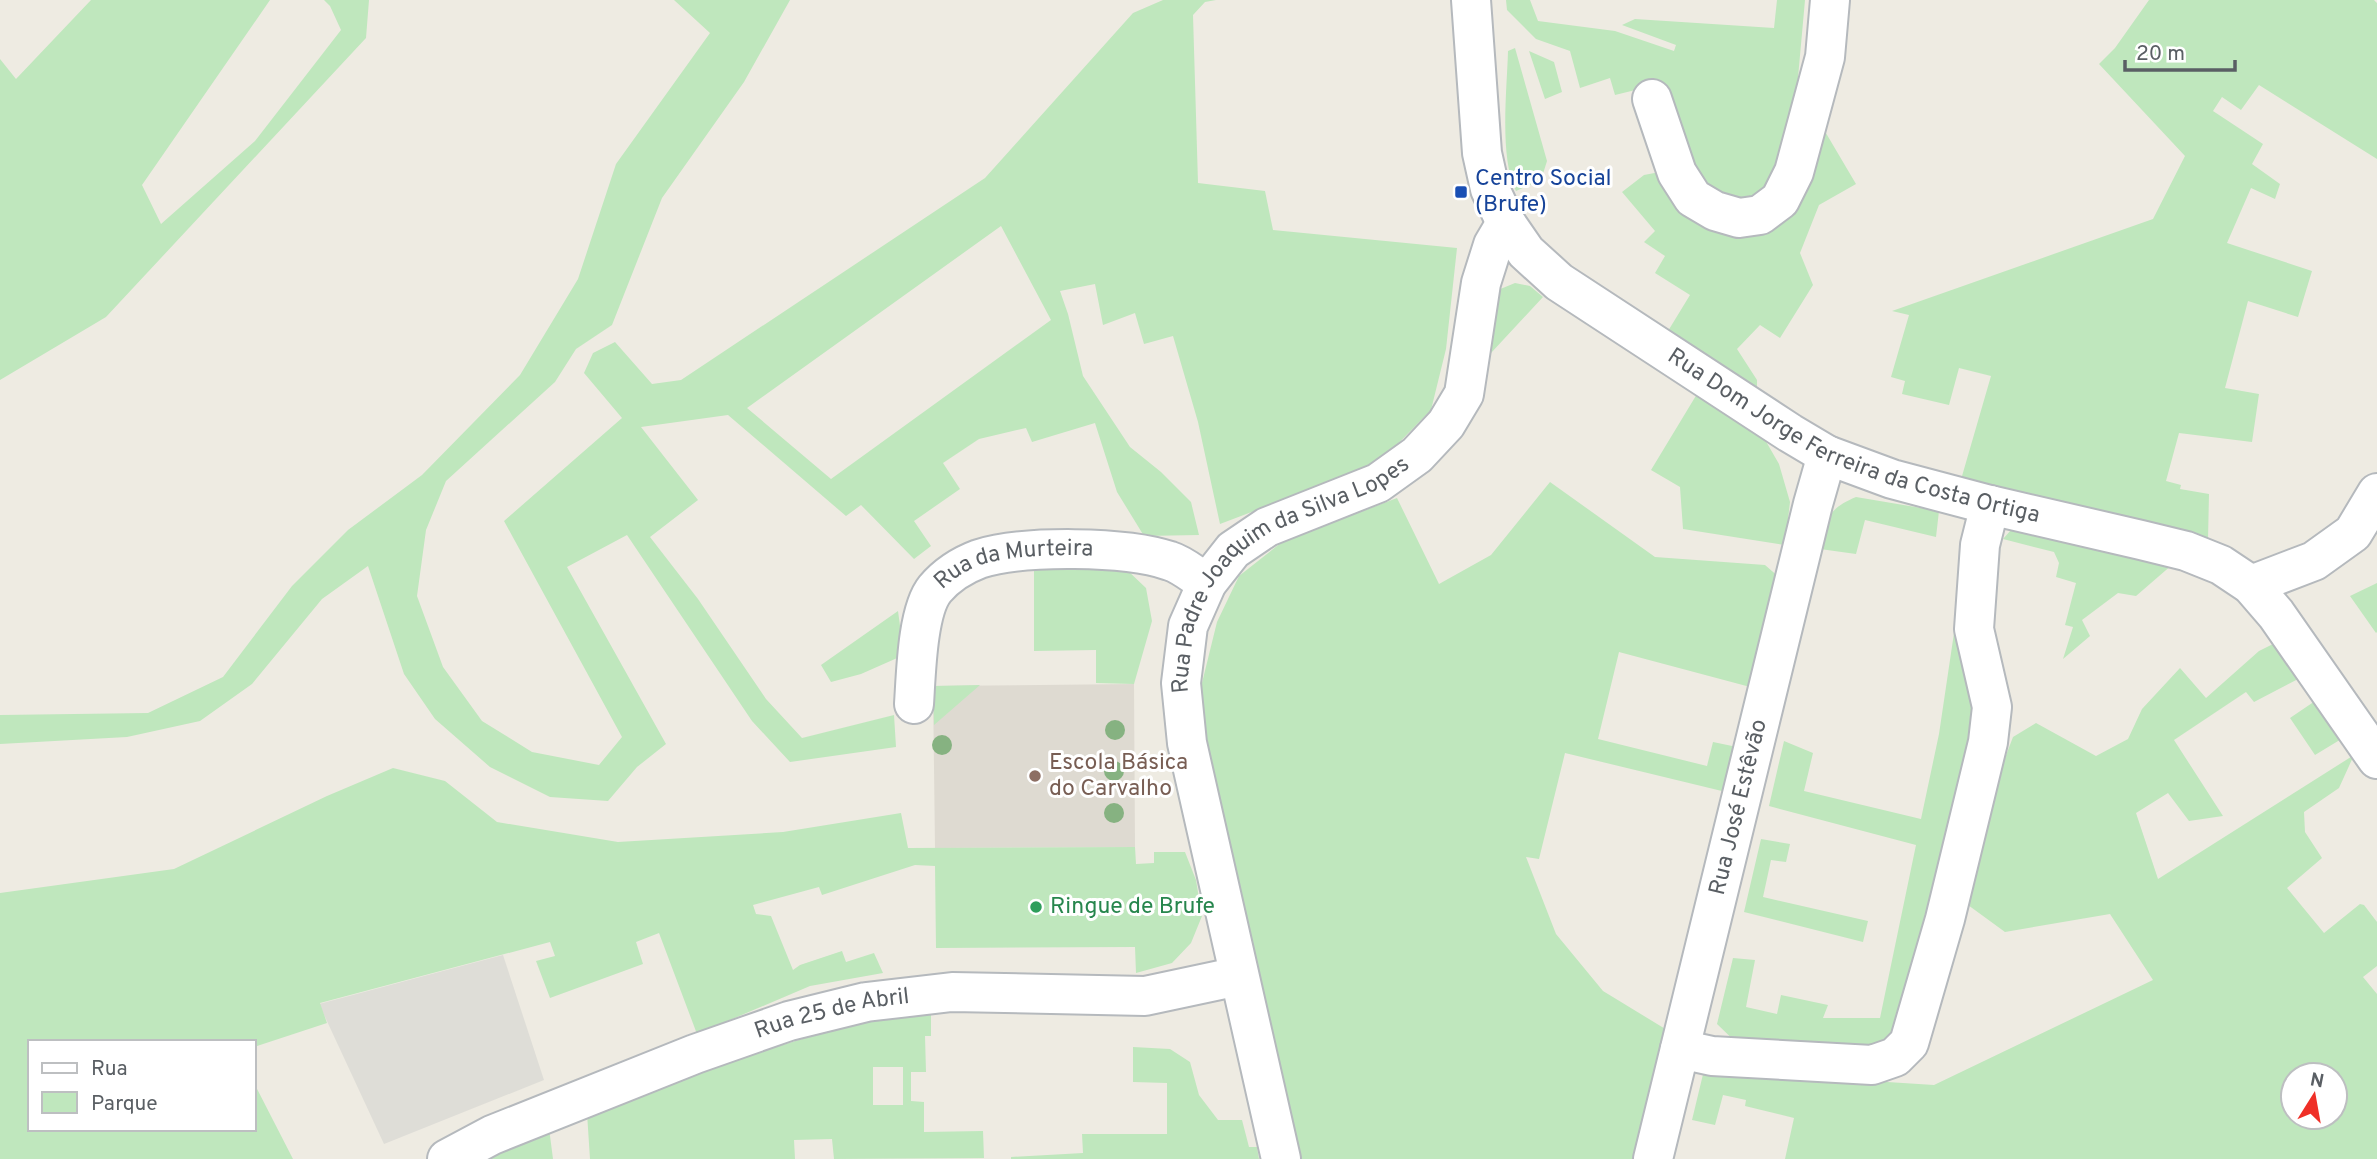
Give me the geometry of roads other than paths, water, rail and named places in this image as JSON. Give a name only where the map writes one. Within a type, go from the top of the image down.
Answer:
[{"type":"street","name":"Rua Dom Jorge Ferreira da Costa Ortiga","points":[[1471,0],[1482,153],[1490,189],[1506,223],[1526,252],[1559,282],[1827,455],[1892,479],[2186,551],[2221,565],[2251,585],[2276,614],[2377,759]]},
{"type":"street","points":[[1652,99],[1677,173],[1693,198],[1715,212],[1739,218],[1760,215],[1780,201],[1794,172],[1825,57],[1830,0]]},
{"type":"street","name":"Rua Padre Joaquim da Silva Lopes","points":[[1280,1159],[1187,743],[1181,683],[1188,626],[1207,583],[1233,550],[1267,527],[1378,483],[1417,455],[1446,424],[1464,394],[1481,283],[1493,245],[1506,223]]},
{"type":"street","name":"Rua José Estêvão","points":[[1653,1159],[1827,455]]},
{"type":"street","points":[[2251,585],[2314,561],[2353,533],[2377,493]]},
{"type":"street","points":[[1680,1049],[1712,1056],[1872,1065],[1895,1057],[1909,1042],[1945,919],[1988,742],[1992,707],[1973,629],[1980,545],[1990,505]]},
{"type":"street","name":"Rua da Murteira","points":[[914,704],[918,647],[933,591],[951,573],[976,560],[1004,552],[1128,552],[1172,561],[1207,583]]},
{"type":"street","name":"Rua 25 de Abril","points":[[447,1159],[492,1135],[695,1054],[789,1021],[866,1002],[951,992],[1145,996],[1239,976]]},
{"type":"place","name":"Centro Social (Brufe)","points":[[1461,192]]},
{"type":"place","name":"Escola Básica do Carvalho","points":[[1035,776]]},
{"type":"place","name":"Ringue de Brufe","points":[[1036,907]]}]
